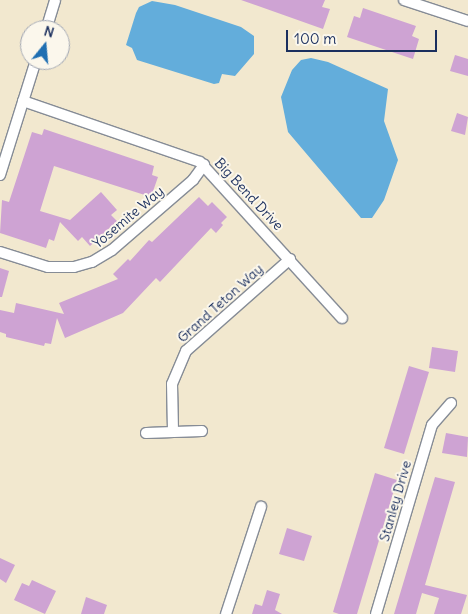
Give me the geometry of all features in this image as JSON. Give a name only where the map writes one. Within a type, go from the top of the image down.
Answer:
[{"type":"street","points":[[49,20],[56,0]]},
{"type":"street","points":[[404,0],[468,21]]},
{"type":"street","points":[[0,175],[33,70]]},
{"type":"street","name":"Big Bend Drive","points":[[23,102],[204,165],[342,318]]},
{"type":"street","name":"Yosemite Way","points":[[0,252],[48,267],[74,267],[92,262],[120,244],[196,177],[204,165]]},
{"type":"street","name":"Grand Teton Way","points":[[173,431],[172,384],[186,351],[290,259]]},
{"type":"street","name":"Stanley Drive","points":[[376,614],[432,425],[451,403]]},
{"type":"street","points":[[146,433],[202,430]]},
{"type":"street","points":[[226,614],[261,507]]},
{"type":"water","points":[[152,1],[175,5],[241,27],[254,36],[254,54],[235,76],[222,74],[219,83],[214,84],[137,60],[132,48],[126,45],[139,7]]},
{"type":"water","points":[[311,58],[328,62],[388,89],[384,121],[398,160],[384,200],[372,218],[361,218],[288,132],[281,97],[292,70],[301,60]]},
{"type":"building","points":[[241,0],[325,0],[322,7],[330,9],[323,29]]},
{"type":"building","points":[[363,8],[416,26],[412,36],[419,39],[413,59],[347,37],[354,16],[360,18]]},
{"type":"building","points":[[455,55],[468,59],[468,76],[450,71]]},
{"type":"building","points":[[457,113],[468,117],[465,135],[451,131]]},
{"type":"building","points":[[44,129],[154,166],[152,175],[158,177],[151,197],[54,166],[40,211],[70,220],[101,192],[117,210],[111,215],[117,221],[90,246],[82,237],[78,241],[60,222],[54,241],[49,239],[46,248],[0,233],[2,200],[9,202],[32,132],[42,135]]},
{"type":"building","points":[[199,197],[208,206],[212,202],[227,217],[221,223],[223,225],[216,233],[211,228],[160,282],[156,278],[123,313],[65,338],[57,318],[51,344],[45,343],[44,346],[6,337],[6,334],[0,332],[0,310],[14,313],[16,303],[64,314],[59,303],[118,279],[113,274],[128,259],[130,261],[149,240],[152,242]]},
{"type":"building","points":[[0,268],[9,271],[2,297],[0,297]]},
{"type":"building","points":[[432,347],[458,351],[455,372],[429,368]]},
{"type":"building","points":[[409,366],[429,372],[404,454],[384,448]]},
{"type":"building","points":[[446,433],[468,437],[467,457],[442,453]]},
{"type":"building","points":[[375,473],[397,480],[357,614],[339,614],[333,612]]},
{"type":"building","points":[[435,477],[455,482],[425,585],[467,595],[461,614],[434,614],[439,598],[422,593],[416,614],[394,614]]},
{"type":"building","points":[[287,528],[312,536],[304,561],[279,554]]},
{"type":"building","points":[[0,558],[15,565],[6,583],[0,579]]},
{"type":"building","points":[[32,580],[56,591],[45,614],[14,600],[22,583],[29,586]]},
{"type":"building","points":[[267,590],[280,594],[275,610],[282,614],[252,614],[255,604],[262,606]]},
{"type":"building","points":[[86,597],[107,605],[104,614],[81,614]]}]
